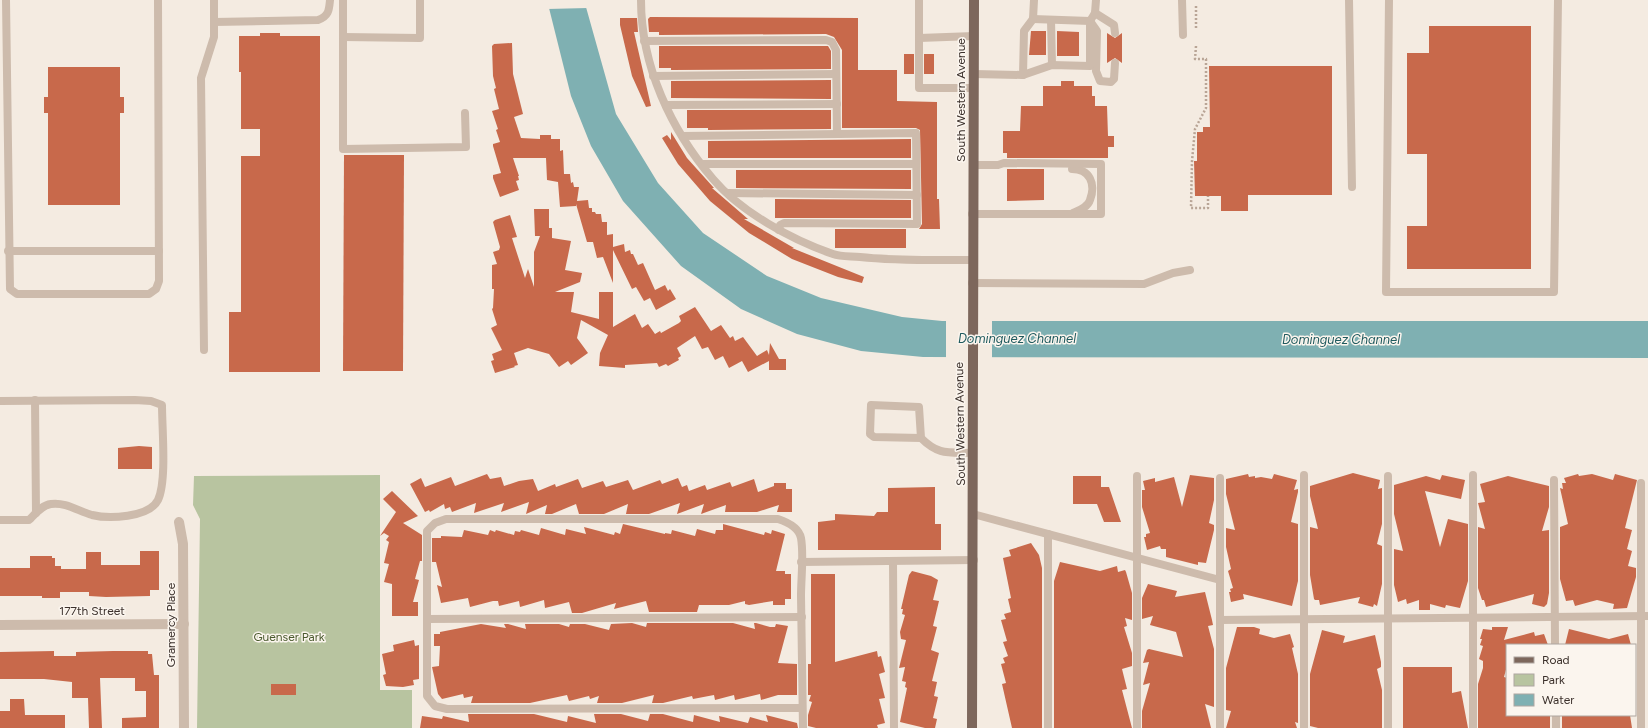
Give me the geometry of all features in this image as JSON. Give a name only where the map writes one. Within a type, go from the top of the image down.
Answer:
[{"type":"main road","name":"South Western Avenue","points":[[972,728],[974,560],[972,214],[974,0]]},
{"type":"street","name":"Gramercy Place","points":[[179,522],[184,544],[184,728]]},
{"type":"street","name":"177th Street","points":[[0,625],[184,624]]},
{"type":"lane","points":[[6,0],[8,251],[10,289],[16,294],[149,294],[156,288],[159,281],[158,0]]},
{"type":"lane","points":[[204,350],[201,78],[214,37],[214,0]]},
{"type":"lane","points":[[214,22],[318,20],[325,18],[329,12],[330,0]]},
{"type":"lane","points":[[343,0],[343,149],[466,147],[465,113]]},
{"type":"lane","points":[[343,37],[420,38],[420,0]]},
{"type":"lane","points":[[641,0],[644,41],[653,76],[666,105],[683,136],[714,180],[743,206],[779,230],[834,255],[886,260],[972,260]]},
{"type":"lane","points":[[919,0],[919,88],[974,88]]},
{"type":"lane","points":[[1023,75],[1024,31],[1033,19],[1034,0]]},
{"type":"lane","points":[[974,74],[1023,75],[1052,65],[1090,66],[1090,21],[1095,13],[1096,0]]},
{"type":"lane","points":[[1182,0],[1183,35]]},
{"type":"lane","points":[[1349,0],[1352,187]]},
{"type":"lane","points":[[1389,0],[1386,292],[1554,292],[1558,0]]},
{"type":"lane","points":[[1095,13],[1114,25],[1115,32]]},
{"type":"lane","points":[[1033,19],[1090,21]]},
{"type":"lane","points":[[1051,20],[1052,65]]},
{"type":"lane","points":[[1090,21],[1097,31],[1096,71],[1100,81],[1111,82],[1114,80],[1115,63]]},
{"type":"lane","points":[[919,38],[974,36]]},
{"type":"lane","points":[[644,41],[826,40],[832,42],[836,50],[837,134]]},
{"type":"lane","points":[[653,76],[836,74]]},
{"type":"lane","points":[[666,105],[836,104]]},
{"type":"lane","points":[[683,136],[916,134],[917,224],[784,223],[780,225],[779,230]]},
{"type":"lane","points":[[972,214],[1101,214],[1101,164],[1004,163],[998,165],[973,165]]},
{"type":"lane","points":[[702,164],[916,164]]},
{"type":"lane","points":[[998,165],[1004,168],[1081,169],[1087,173],[1091,179],[1090,200],[1082,209],[1071,214]]},
{"type":"lane","points":[[728,193],[917,195]]},
{"type":"lane","points":[[8,251],[159,251]]},
{"type":"lane","points":[[972,283],[1144,284],[1173,273],[1190,270]]},
{"type":"lane","points":[[35,400],[36,513]]},
{"type":"lane","points":[[0,401],[151,401],[162,405],[162,483],[157,501],[146,510],[132,516],[110,517],[92,515],[62,504],[49,504],[36,513],[30,520],[0,520]]},
{"type":"lane","points":[[921,438],[874,437],[870,434],[871,405],[919,407],[921,438],[932,449],[943,452],[973,453]]},
{"type":"lane","points":[[1304,475],[1304,728]]},
{"type":"lane","points":[[1473,475],[1473,728]]},
{"type":"lane","points":[[1137,476],[1137,728]]},
{"type":"lane","points":[[1388,476],[1388,728]]},
{"type":"lane","points":[[1220,478],[1220,728]]},
{"type":"lane","points":[[1554,480],[1556,644]]},
{"type":"lane","points":[[1641,483],[1644,616],[1641,728]]},
{"type":"lane","points":[[973,514],[1220,580]]},
{"type":"lane","points":[[802,708],[447,709],[435,706],[427,696],[427,531],[435,523],[446,519],[778,519],[790,524],[801,536],[803,728]]},
{"type":"lane","points":[[1048,534],[1048,728]]},
{"type":"lane","points":[[801,562],[974,560]]},
{"type":"lane","points":[[893,561],[894,728]]},
{"type":"lane","points":[[1220,620],[1304,618],[1644,616]]},
{"type":"lane","points":[[427,619],[802,617]]},
{"type":"lane","points":[[1556,716],[1556,728]]},
{"type":"path","points":[[1196,6],[1196,28]]},
{"type":"path","points":[[1196,46],[1195,59],[1206,59],[1206,108],[1195,129],[1192,161],[1191,208],[1208,208],[1208,196]]},
{"type":"green space","name":"Guenser Park","points":[[380,475],[380,690],[412,690],[412,728],[197,728],[200,519],[193,505],[194,476]]},
{"type":"water","name":"Dominguez Channel","points":[[547,0],[584,0],[616,114],[658,183],[703,233],[767,276],[821,298],[902,317],[942,321],[1648,321],[1648,358],[923,357],[861,351],[797,334],[741,309],[681,266],[623,201],[591,146],[571,96]]},
{"type":"pier","points":[[545,0],[586,0],[588,8],[547,9]]},
{"type":"pier","points":[[992,318],[992,359],[946,359],[946,319]]},
{"type":"building","points":[[650,17],[858,18],[858,70],[897,70],[897,101],[937,102],[937,199],[939,199],[940,229],[919,229],[922,224],[920,130],[916,128],[842,128],[842,50],[834,37],[826,34],[659,35],[659,32],[649,32],[648,19]]},
{"type":"building","points":[[620,18],[637,18],[638,32],[634,32],[651,106],[646,107],[632,76],[620,25]]},
{"type":"building","points":[[1429,26],[1531,26],[1531,269],[1407,269],[1407,226],[1427,226],[1427,154],[1407,154],[1407,53],[1429,53]]},
{"type":"building","points":[[1031,31],[1046,31],[1046,55],[1029,55]]},
{"type":"building","points":[[1057,31],[1079,32],[1079,56],[1057,56]]},
{"type":"building","points":[[260,33],[280,33],[280,36],[320,36],[320,372],[229,372],[229,312],[241,312],[241,156],[260,156],[260,129],[241,129],[241,72],[239,72],[239,36],[260,36]]},
{"type":"building","points":[[1107,33],[1115,38],[1122,33],[1122,63],[1115,58],[1107,63]]},
{"type":"building","points":[[512,43],[513,74],[523,114],[514,117],[521,138],[540,139],[540,135],[551,135],[551,139],[560,139],[560,151],[563,150],[564,174],[570,174],[571,183],[573,182],[574,187],[579,187],[577,201],[588,200],[589,208],[592,208],[592,212],[601,214],[602,222],[607,222],[607,235],[613,234],[613,247],[624,244],[625,252],[630,250],[638,265],[643,263],[655,290],[665,285],[668,291],[670,289],[676,299],[656,310],[650,298],[644,301],[636,287],[632,289],[613,250],[613,283],[603,257],[597,258],[593,242],[587,242],[576,204],[576,206],[560,207],[558,182],[547,180],[546,158],[513,158],[519,176],[519,180],[516,181],[519,190],[500,197],[493,178],[493,175],[501,173],[493,146],[493,144],[500,142],[496,130],[498,129],[492,111],[499,109],[494,89],[496,88],[493,76],[492,46],[494,44]]},
{"type":"building","points":[[659,46],[828,46],[831,51],[831,69],[671,70],[671,68],[659,68]]},
{"type":"building","points":[[904,54],[914,54],[914,74],[904,74]]},
{"type":"building","points":[[924,54],[934,54],[934,74],[924,74]]},
{"type":"building","points":[[1209,66],[1332,66],[1332,195],[1248,195],[1248,211],[1221,211],[1221,196],[1195,196],[1194,161],[1197,161],[1197,132],[1203,132],[1203,127],[1210,127]]},
{"type":"building","points":[[48,67],[120,67],[120,97],[124,97],[124,113],[120,113],[120,205],[48,205],[48,113],[44,113],[44,97],[48,97]]},
{"type":"building","points":[[831,80],[831,99],[671,98],[671,81]]},
{"type":"building","points":[[1061,81],[1074,81],[1074,86],[1092,86],[1092,96],[1095,96],[1095,106],[1107,106],[1108,136],[1114,136],[1114,147],[1108,147],[1108,158],[1007,158],[1007,153],[1003,153],[1003,131],[1020,131],[1021,106],[1043,106],[1043,86],[1061,86]]},
{"type":"building","points":[[687,110],[831,110],[831,129],[708,130],[708,128],[687,128]]},
{"type":"building","points":[[671,132],[687,158],[714,188],[712,188],[748,219],[744,219],[794,248],[792,248],[864,277],[862,283],[838,277],[792,259],[749,233],[710,201],[678,164],[662,138],[667,135],[671,140]]},
{"type":"building","points":[[911,139],[911,158],[708,158],[708,141]]},
{"type":"building","points":[[344,155],[404,155],[403,371],[343,371]]},
{"type":"building","points":[[1007,169],[1044,169],[1044,200],[1007,201]]},
{"type":"building","points":[[736,170],[911,170],[911,189],[736,188]]},
{"type":"building","points":[[775,199],[911,200],[911,218],[775,218]]},
{"type":"building","points":[[534,209],[549,209],[549,228],[552,228],[552,238],[571,241],[565,270],[582,273],[580,282],[555,292],[574,292],[571,312],[599,319],[599,292],[613,292],[613,327],[635,314],[642,328],[648,324],[655,334],[660,331],[661,333],[679,323],[681,321],[679,316],[695,307],[711,331],[721,325],[730,338],[733,336],[735,341],[743,337],[757,356],[767,350],[769,355],[770,343],[779,359],[786,359],[786,370],[769,370],[769,361],[748,372],[742,361],[729,368],[723,356],[715,360],[708,347],[702,349],[695,336],[677,348],[681,356],[678,358],[679,360],[668,366],[666,364],[659,367],[657,363],[625,365],[625,368],[599,366],[600,353],[608,335],[581,320],[577,338],[588,353],[571,365],[568,361],[559,367],[549,354],[528,348],[514,353],[518,365],[495,373],[491,361],[494,360],[492,354],[502,350],[491,328],[497,325],[492,309],[494,289],[492,289],[492,265],[497,264],[493,252],[499,250],[500,247],[493,222],[510,215],[517,237],[512,238],[525,278],[528,269],[534,287],[534,252],[540,236],[535,236]]},
{"type":"building","points":[[835,229],[906,229],[906,248],[835,248]]},
{"type":"building","points":[[139,446],[152,447],[152,469],[118,469],[118,448]]},
{"type":"building","points":[[1353,473],[1380,480],[1378,489],[1382,488],[1382,524],[1377,544],[1382,546],[1382,584],[1377,606],[1374,604],[1373,607],[1358,603],[1360,597],[1320,605],[1319,600],[1314,599],[1310,575],[1310,527],[1318,529],[1310,496],[1310,486]]},
{"type":"building","points":[[487,474],[490,479],[501,477],[504,486],[519,481],[533,479],[538,491],[555,484],[556,487],[578,479],[582,488],[603,481],[606,487],[628,480],[633,490],[660,480],[662,484],[678,478],[682,487],[687,485],[689,491],[705,485],[707,490],[730,482],[732,487],[754,479],[758,492],[774,486],[774,483],[786,483],[786,489],[792,489],[792,512],[777,512],[779,505],[757,512],[725,512],[726,505],[701,514],[704,504],[677,514],[680,503],[649,514],[626,514],[628,504],[604,514],[579,514],[576,504],[552,514],[545,514],[547,505],[526,514],[529,502],[501,512],[504,503],[474,513],[476,503],[452,512],[450,507],[445,509],[444,504],[430,512],[429,510],[425,512],[410,484],[421,478],[425,487],[451,477],[455,486]]},
{"type":"building","points":[[1248,474],[1249,477],[1255,476],[1255,478],[1261,477],[1272,479],[1274,474],[1297,480],[1294,490],[1298,489],[1298,492],[1291,522],[1298,524],[1298,581],[1292,606],[1243,594],[1244,599],[1231,602],[1229,592],[1231,592],[1230,589],[1233,588],[1228,571],[1231,569],[1226,547],[1226,528],[1235,530],[1226,494],[1226,479]]},
{"type":"building","points":[[1578,474],[1579,476],[1592,474],[1613,480],[1615,474],[1637,480],[1625,528],[1632,530],[1627,549],[1632,551],[1628,566],[1636,568],[1636,577],[1627,608],[1613,609],[1614,604],[1597,600],[1575,606],[1573,600],[1566,601],[1560,579],[1560,527],[1568,524],[1560,488],[1563,489],[1562,483],[1566,483],[1564,478]]},
{"type":"building","points":[[1190,475],[1214,478],[1214,500],[1209,523],[1214,525],[1214,530],[1206,563],[1198,562],[1198,565],[1166,557],[1166,549],[1161,549],[1160,546],[1147,550],[1144,537],[1146,537],[1146,534],[1150,533],[1142,507],[1142,490],[1145,490],[1143,481],[1155,478],[1155,482],[1174,477],[1182,507]]},
{"type":"building","points":[[1442,475],[1465,480],[1461,499],[1425,491],[1440,547],[1448,519],[1468,524],[1468,581],[1460,608],[1446,605],[1445,608],[1430,604],[1430,610],[1419,610],[1419,600],[1407,604],[1406,599],[1398,602],[1394,585],[1394,549],[1403,551],[1394,514],[1394,485],[1426,476],[1440,480]]},
{"type":"building","points":[[1073,476],[1101,476],[1101,487],[1109,487],[1121,522],[1104,522],[1097,504],[1073,504]]},
{"type":"building","points":[[1508,476],[1549,486],[1549,507],[1542,531],[1549,530],[1549,593],[1547,604],[1544,607],[1532,604],[1534,594],[1486,607],[1478,588],[1478,527],[1485,529],[1478,503],[1485,502],[1480,484]]},
{"type":"building","points":[[935,487],[935,524],[941,524],[941,550],[818,550],[818,522],[835,520],[835,514],[874,516],[877,512],[888,512],[888,488]]},
{"type":"building","points":[[392,491],[418,516],[403,523],[422,535],[422,561],[420,561],[415,579],[419,580],[413,602],[418,602],[418,616],[392,616],[392,584],[384,582],[389,564],[384,563],[389,542],[386,540],[389,536],[384,533],[380,536],[396,512],[383,499]]},
{"type":"building","points":[[623,524],[665,534],[671,534],[672,530],[695,536],[697,529],[715,534],[716,530],[723,530],[723,524],[764,535],[765,532],[771,534],[772,530],[785,534],[776,571],[785,571],[785,574],[791,574],[791,599],[785,599],[785,605],[773,605],[773,601],[749,605],[745,604],[745,601],[729,605],[699,605],[697,612],[649,612],[646,601],[614,609],[616,603],[582,613],[572,613],[569,602],[545,608],[544,600],[520,607],[519,601],[499,606],[498,601],[493,601],[470,607],[468,598],[441,603],[437,585],[442,587],[436,562],[432,562],[432,538],[441,538],[441,536],[462,537],[464,530],[488,535],[490,530],[495,532],[496,530],[514,535],[515,531],[520,532],[521,530],[539,535],[541,528],[565,535],[566,529],[586,534],[584,527],[614,535],[615,532],[620,534]]},
{"type":"building","points":[[1031,543],[1039,555],[1042,568],[1042,728],[1012,728],[1002,684],[1006,683],[1001,664],[1005,663],[1003,658],[1008,656],[1003,642],[1007,641],[1001,620],[1006,619],[1004,614],[1011,612],[1008,599],[1011,598],[1003,558],[1011,556],[1009,550]]},
{"type":"building","points":[[140,551],[159,551],[159,590],[150,590],[150,596],[106,597],[89,596],[89,592],[60,592],[60,598],[42,598],[42,596],[0,596],[0,568],[30,568],[30,556],[52,556],[52,558],[55,558],[55,566],[61,566],[61,569],[86,569],[86,552],[101,552],[101,565],[140,565]]},
{"type":"building","points":[[1060,562],[1100,571],[1117,566],[1118,572],[1125,570],[1126,572],[1132,593],[1132,620],[1125,618],[1127,626],[1124,627],[1132,653],[1132,666],[1122,669],[1127,689],[1122,690],[1132,728],[1054,728],[1054,581]]},
{"type":"building","points":[[912,571],[931,576],[938,580],[933,600],[939,601],[933,626],[937,627],[931,650],[939,653],[932,681],[937,682],[934,696],[938,697],[933,718],[937,719],[935,728],[925,728],[900,722],[907,688],[905,687],[906,682],[902,681],[905,667],[899,668],[906,640],[901,639],[900,632],[905,615],[902,614],[903,609],[901,609],[909,575]]},
{"type":"building","points":[[811,574],[835,574],[835,662],[877,651],[878,657],[881,656],[885,672],[879,674],[885,698],[879,699],[885,723],[877,725],[878,728],[816,728],[808,726],[808,715],[812,702],[809,701],[811,695],[808,695],[808,664],[811,664]]},
{"type":"building","points":[[1148,584],[1177,591],[1175,597],[1205,592],[1213,625],[1208,626],[1214,649],[1214,707],[1205,704],[1211,728],[1142,728],[1142,711],[1150,683],[1143,685],[1149,662],[1143,663],[1147,650],[1149,649],[1183,657],[1176,632],[1150,625],[1153,616],[1142,619],[1142,598]]},
{"type":"building","points":[[632,623],[646,627],[647,623],[733,623],[755,629],[754,623],[770,627],[775,627],[776,624],[788,626],[778,663],[797,664],[797,695],[778,695],[761,700],[760,694],[735,700],[734,695],[715,700],[714,695],[693,699],[692,696],[663,703],[652,703],[654,695],[622,703],[597,703],[599,696],[590,699],[589,696],[569,701],[567,695],[530,703],[471,703],[473,696],[464,698],[463,694],[442,699],[438,694],[432,667],[439,666],[440,646],[434,646],[434,634],[440,634],[440,632],[481,624],[506,628],[504,624],[508,624],[526,629],[525,624],[559,624],[569,627],[570,624],[585,624],[609,630],[611,624]]},
{"type":"building","points":[[1237,627],[1254,627],[1260,629],[1259,634],[1274,638],[1290,634],[1294,647],[1292,648],[1298,674],[1298,723],[1295,722],[1297,728],[1226,728],[1231,711],[1226,710],[1226,668]]},
{"type":"building","points":[[1492,627],[1508,627],[1504,640],[1534,632],[1535,636],[1544,634],[1548,644],[1506,644],[1506,670],[1504,677],[1506,678],[1506,716],[1550,716],[1550,728],[1478,728],[1478,684],[1483,668],[1483,661],[1479,659],[1483,646],[1480,645],[1482,639],[1480,639],[1483,629],[1492,630]]},
{"type":"building","points":[[1569,629],[1609,639],[1628,634],[1631,644],[1565,644]]},
{"type":"building","points":[[1322,630],[1345,636],[1343,643],[1375,635],[1381,662],[1381,667],[1377,669],[1382,690],[1382,728],[1318,728],[1310,726],[1310,674]]},
{"type":"building","points":[[414,640],[415,646],[419,645],[419,679],[413,680],[414,685],[403,687],[386,686],[383,675],[386,674],[382,654],[394,651],[393,645]]},
{"type":"building","points":[[54,651],[54,656],[76,656],[76,652],[148,651],[148,654],[152,654],[154,675],[159,675],[159,728],[122,728],[122,718],[146,717],[146,691],[135,691],[135,678],[100,678],[102,728],[89,728],[88,698],[72,698],[72,682],[44,679],[0,679],[0,652]]},
{"type":"building","points":[[1403,667],[1452,667],[1452,693],[1461,691],[1468,728],[1403,728]]},
{"type":"building","points":[[271,684],[296,684],[296,695],[271,695]]},
{"type":"building","points":[[10,699],[24,699],[25,715],[65,715],[65,728],[0,728],[0,711],[10,711]]},
{"type":"building","points":[[468,714],[534,714],[567,722],[568,716],[596,723],[594,714],[621,714],[648,721],[650,714],[663,714],[693,722],[694,715],[720,722],[719,716],[748,723],[750,717],[768,722],[766,715],[797,723],[798,728],[420,728],[422,716],[442,719],[443,716],[469,722]]},
{"type":"building","points":[[1562,716],[1630,716],[1632,728],[1562,728]]}]
